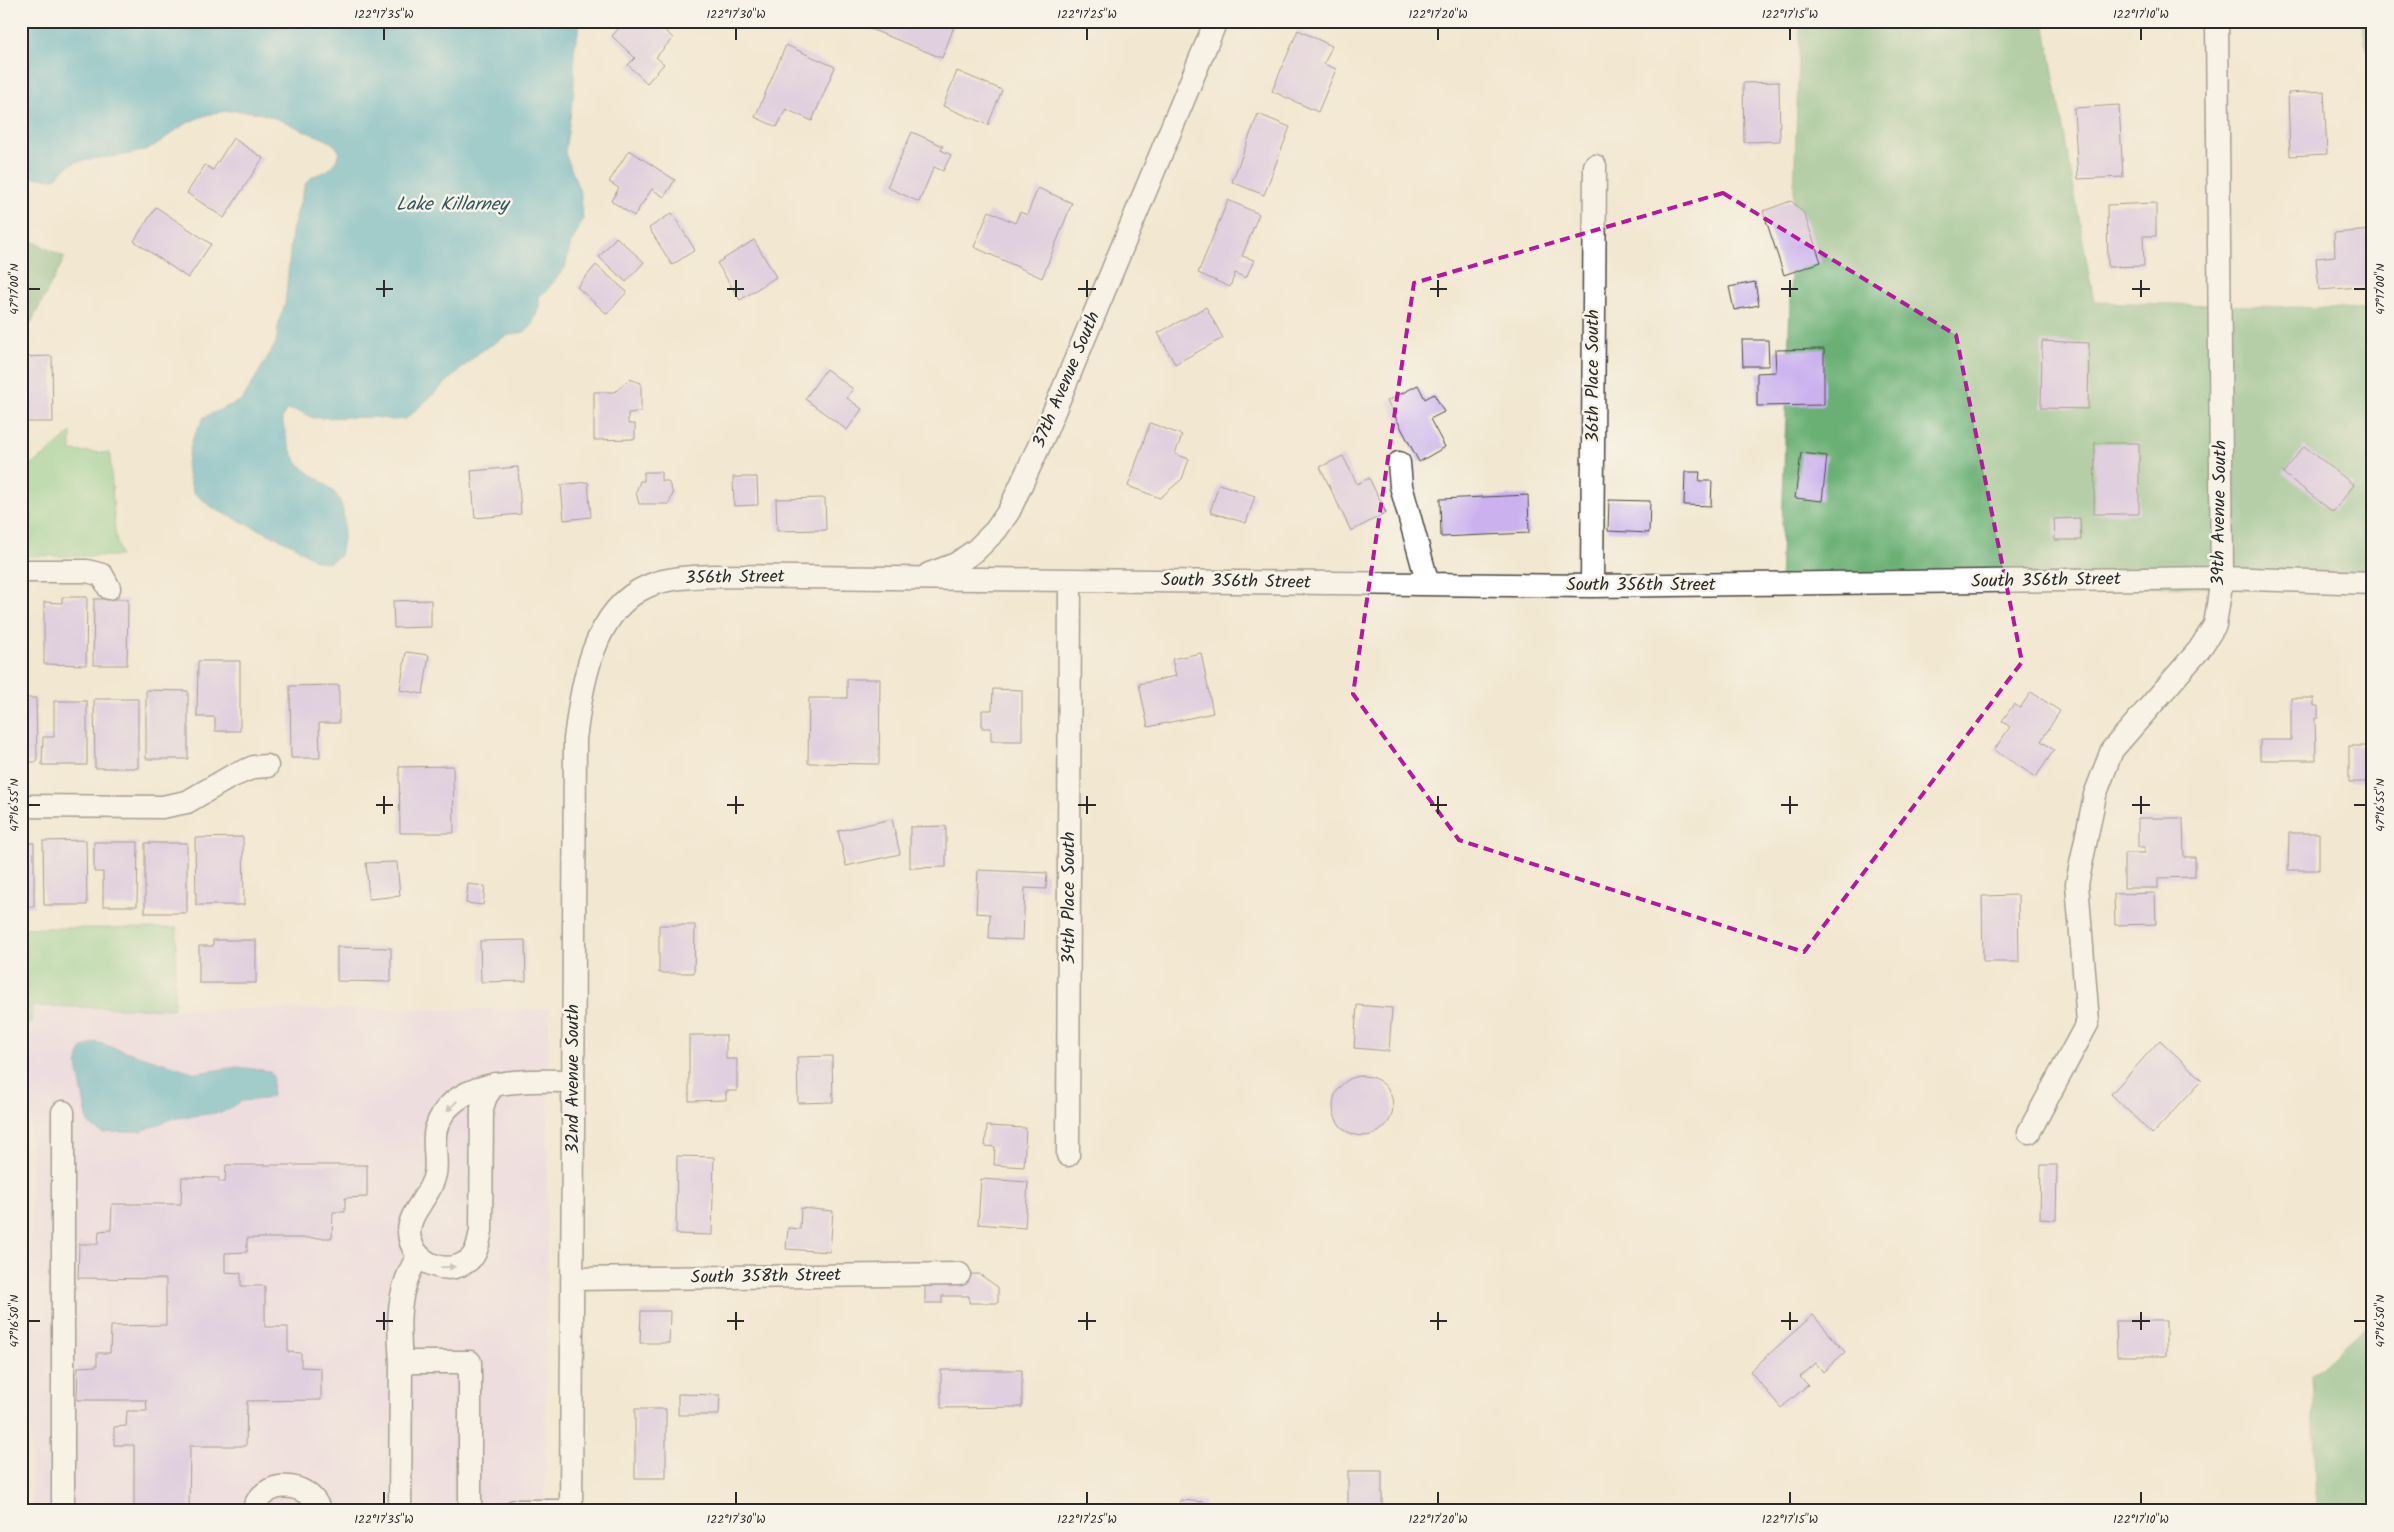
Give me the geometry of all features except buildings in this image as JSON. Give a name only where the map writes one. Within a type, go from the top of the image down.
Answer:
[{"type":"street","name":"37th Avenue South","points":[[909,578],[940,571],[976,550],[996,530],[1009,511],[1045,433],[1216,21]]},
{"type":"street","name":"39th Avenue South","points":[[2029,1132],[2088,1022],[2078,884],[2095,795],[2112,750],[2199,650],[2214,625],[2222,578],[2217,22]]},
{"type":"street","name":"36th Place South","points":[[1592,586],[1595,166]]},
{"type":"street","points":[[1399,463],[1401,486],[1428,584]]},
{"type":"street","points":[[21,571],[87,571],[102,575],[109,588]]},
{"type":"street","name":"356th Street","points":[[595,650],[606,626],[618,607],[640,590],[668,580],[716,576],[909,578]]},
{"type":"street","name":"South 356th Street","points":[[909,578],[1592,586],[2222,578],[2373,583]]},
{"type":"street","name":"34th Place South","points":[[1068,1155],[1070,580]]},
{"type":"street","name":"32nd Avenue South","points":[[572,1511],[576,739],[581,696],[595,650]]},
{"type":"street","points":[[21,806],[171,805],[188,802],[230,777],[254,767],[267,766]]},
{"type":"street","points":[[494,1084],[486,1096],[482,1108],[481,1231],[478,1246],[469,1259],[454,1268],[441,1268],[429,1264],[419,1256],[410,1243],[409,1230],[412,1217],[432,1186],[435,1172],[436,1128],[443,1115],[455,1102],[473,1090],[494,1084],[574,1081]]},
{"type":"street","points":[[63,1112],[64,1511]]},
{"type":"street","points":[[400,1511],[401,1362],[398,1323],[404,1285],[419,1256]]},
{"type":"street","name":"South 358th Street","points":[[573,1279],[960,1274]]},
{"type":"street","points":[[401,1362],[470,1362],[470,1511]]},
{"type":"street","points":[[253,1511],[259,1499],[265,1493],[273,1488],[290,1486],[307,1492],[313,1498],[320,1511]]},
{"type":"street","points":[[515,1511],[572,1511]]},
{"type":"highlighted area","points":[[1723,193],[1956,335],[2022,662],[1804,952],[1459,840],[1353,694],[1414,283]]},
{"type":"shaded area","points":[[31,1006],[174,1009],[549,1009],[545,1511],[31,1511]]},
{"type":"green space","points":[[1800,21],[2044,21],[2094,302],[2373,309],[2373,588],[1780,584]]},
{"type":"green space","points":[[2361,21],[2373,21],[2373,76]]},
{"type":"green space","points":[[21,236],[65,257],[31,323],[21,330]]},
{"type":"green space","points":[[71,432],[71,451],[110,453],[115,532],[120,556],[21,556],[21,471],[44,456]]},
{"type":"green space","points":[[21,928],[177,928],[174,1009],[32,1006],[31,1024],[21,1023]]},
{"type":"green space","points":[[2373,1320],[2373,1511],[2317,1511],[2312,1375]]},
{"type":"water","name":"Lake Killarney","points":[[21,21],[581,21],[574,50],[574,90],[565,153],[581,194],[583,220],[570,246],[565,268],[546,291],[539,296],[539,308],[531,327],[524,332],[506,336],[480,352],[406,419],[392,420],[375,417],[313,418],[299,411],[286,410],[282,418],[288,443],[297,461],[304,469],[334,492],[342,506],[344,531],[340,556],[328,563],[314,560],[295,546],[214,509],[193,492],[186,467],[192,440],[204,417],[242,400],[276,343],[279,321],[285,304],[292,231],[305,184],[313,176],[327,171],[336,161],[339,151],[332,143],[274,118],[245,111],[230,111],[215,113],[184,125],[152,147],[139,152],[75,163],[54,179],[27,177],[21,179]]},
{"type":"water","points":[[96,1042],[196,1073],[237,1067],[270,1071],[273,1077],[272,1096],[265,1099],[242,1101],[223,1112],[171,1119],[142,1131],[102,1133],[88,1123],[77,1065],[81,1049]]}]
